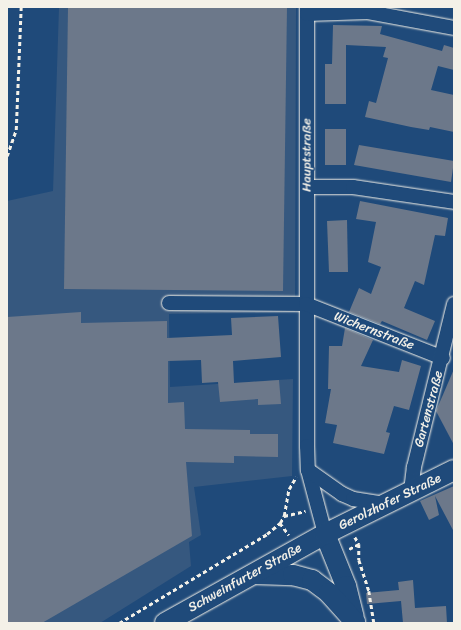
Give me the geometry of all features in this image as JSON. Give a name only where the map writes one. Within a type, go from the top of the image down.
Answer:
[{"type":"main road","name":"Gerolzhofer Straße","points":[[325,534],[454,470]]},
{"type":"main road","name":"Schweinfurter Straße","points":[[165,623],[325,534]]},
{"type":"main road","points":[[325,534],[361,623]]},
{"type":"main road","points":[[254,574],[293,575],[312,580],[329,593],[361,623]]},
{"type":"street","points":[[307,11],[368,12],[454,28]]},
{"type":"street","name":"Hauptstraße","points":[[307,11],[308,187],[306,304],[308,470],[317,509],[325,534]]},
{"type":"street","points":[[308,187],[352,187],[454,202]]},
{"type":"street","points":[[168,304],[306,304]]},
{"type":"street","name":"Wichernstraße","points":[[306,304],[443,358]]},
{"type":"street","name":"Gartenstraße","points":[[411,491],[414,467],[443,358],[454,304]]},
{"type":"street","points":[[308,470],[342,494],[353,499],[386,504]]},
{"type":"path","points":[[7,156],[16,130],[21,7]]},
{"type":"path","points":[[120,623],[267,534],[280,523],[284,516],[289,489],[295,478],[308,470]]},
{"type":"path","points":[[284,516],[317,509]]},
{"type":"path","points":[[359,544],[359,560],[369,591],[361,623]]},
{"type":"shaded area","points":[[59,7],[296,7],[295,312],[169,314],[170,387],[293,379],[292,476],[194,487],[201,535],[189,542],[191,566],[100,623],[7,623],[7,201],[53,191]]},
{"type":"building","points":[[68,7],[287,7],[283,291],[64,289]]},
{"type":"building","points":[[333,25],[382,26],[380,34],[442,51],[444,45],[454,48],[454,70],[438,66],[431,90],[454,95],[454,132],[430,127],[429,130],[411,127],[365,117],[369,101],[376,103],[388,58],[383,57],[386,47],[346,45],[346,104],[325,104],[325,64],[332,64]]},
{"type":"building","points":[[325,129],[346,129],[346,165],[325,165]]},
{"type":"building","points":[[359,145],[454,161],[451,182],[354,165]]},
{"type":"building","points":[[360,201],[448,218],[445,236],[435,235],[424,285],[415,281],[404,308],[435,321],[427,340],[382,321],[380,324],[349,312],[359,288],[371,294],[381,267],[368,262],[376,222],[356,219]]},
{"type":"building","points":[[347,220],[348,272],[329,272],[327,221]]},
{"type":"building","points":[[81,312],[81,323],[167,321],[167,338],[232,335],[231,318],[278,316],[281,357],[233,361],[234,383],[279,380],[281,404],[258,405],[258,399],[220,402],[218,382],[202,383],[201,360],[168,361],[168,403],[184,402],[185,429],[250,430],[250,434],[278,434],[278,457],[234,456],[234,463],[186,462],[192,536],[42,623],[7,623],[7,317]]},
{"type":"building","points":[[345,328],[373,340],[361,366],[399,372],[402,360],[421,366],[409,410],[394,406],[386,432],[390,433],[384,454],[333,443],[337,425],[325,423],[331,389],[328,389],[329,346],[342,346]]},
{"type":"building","points":[[454,369],[454,445],[436,411]]},
{"type":"building","points":[[454,486],[454,532],[435,496],[439,515],[429,520],[420,501]]},
{"type":"building","points":[[413,580],[415,608],[446,606],[447,623],[403,623],[401,601],[367,604],[366,593],[399,590],[398,582]]}]
